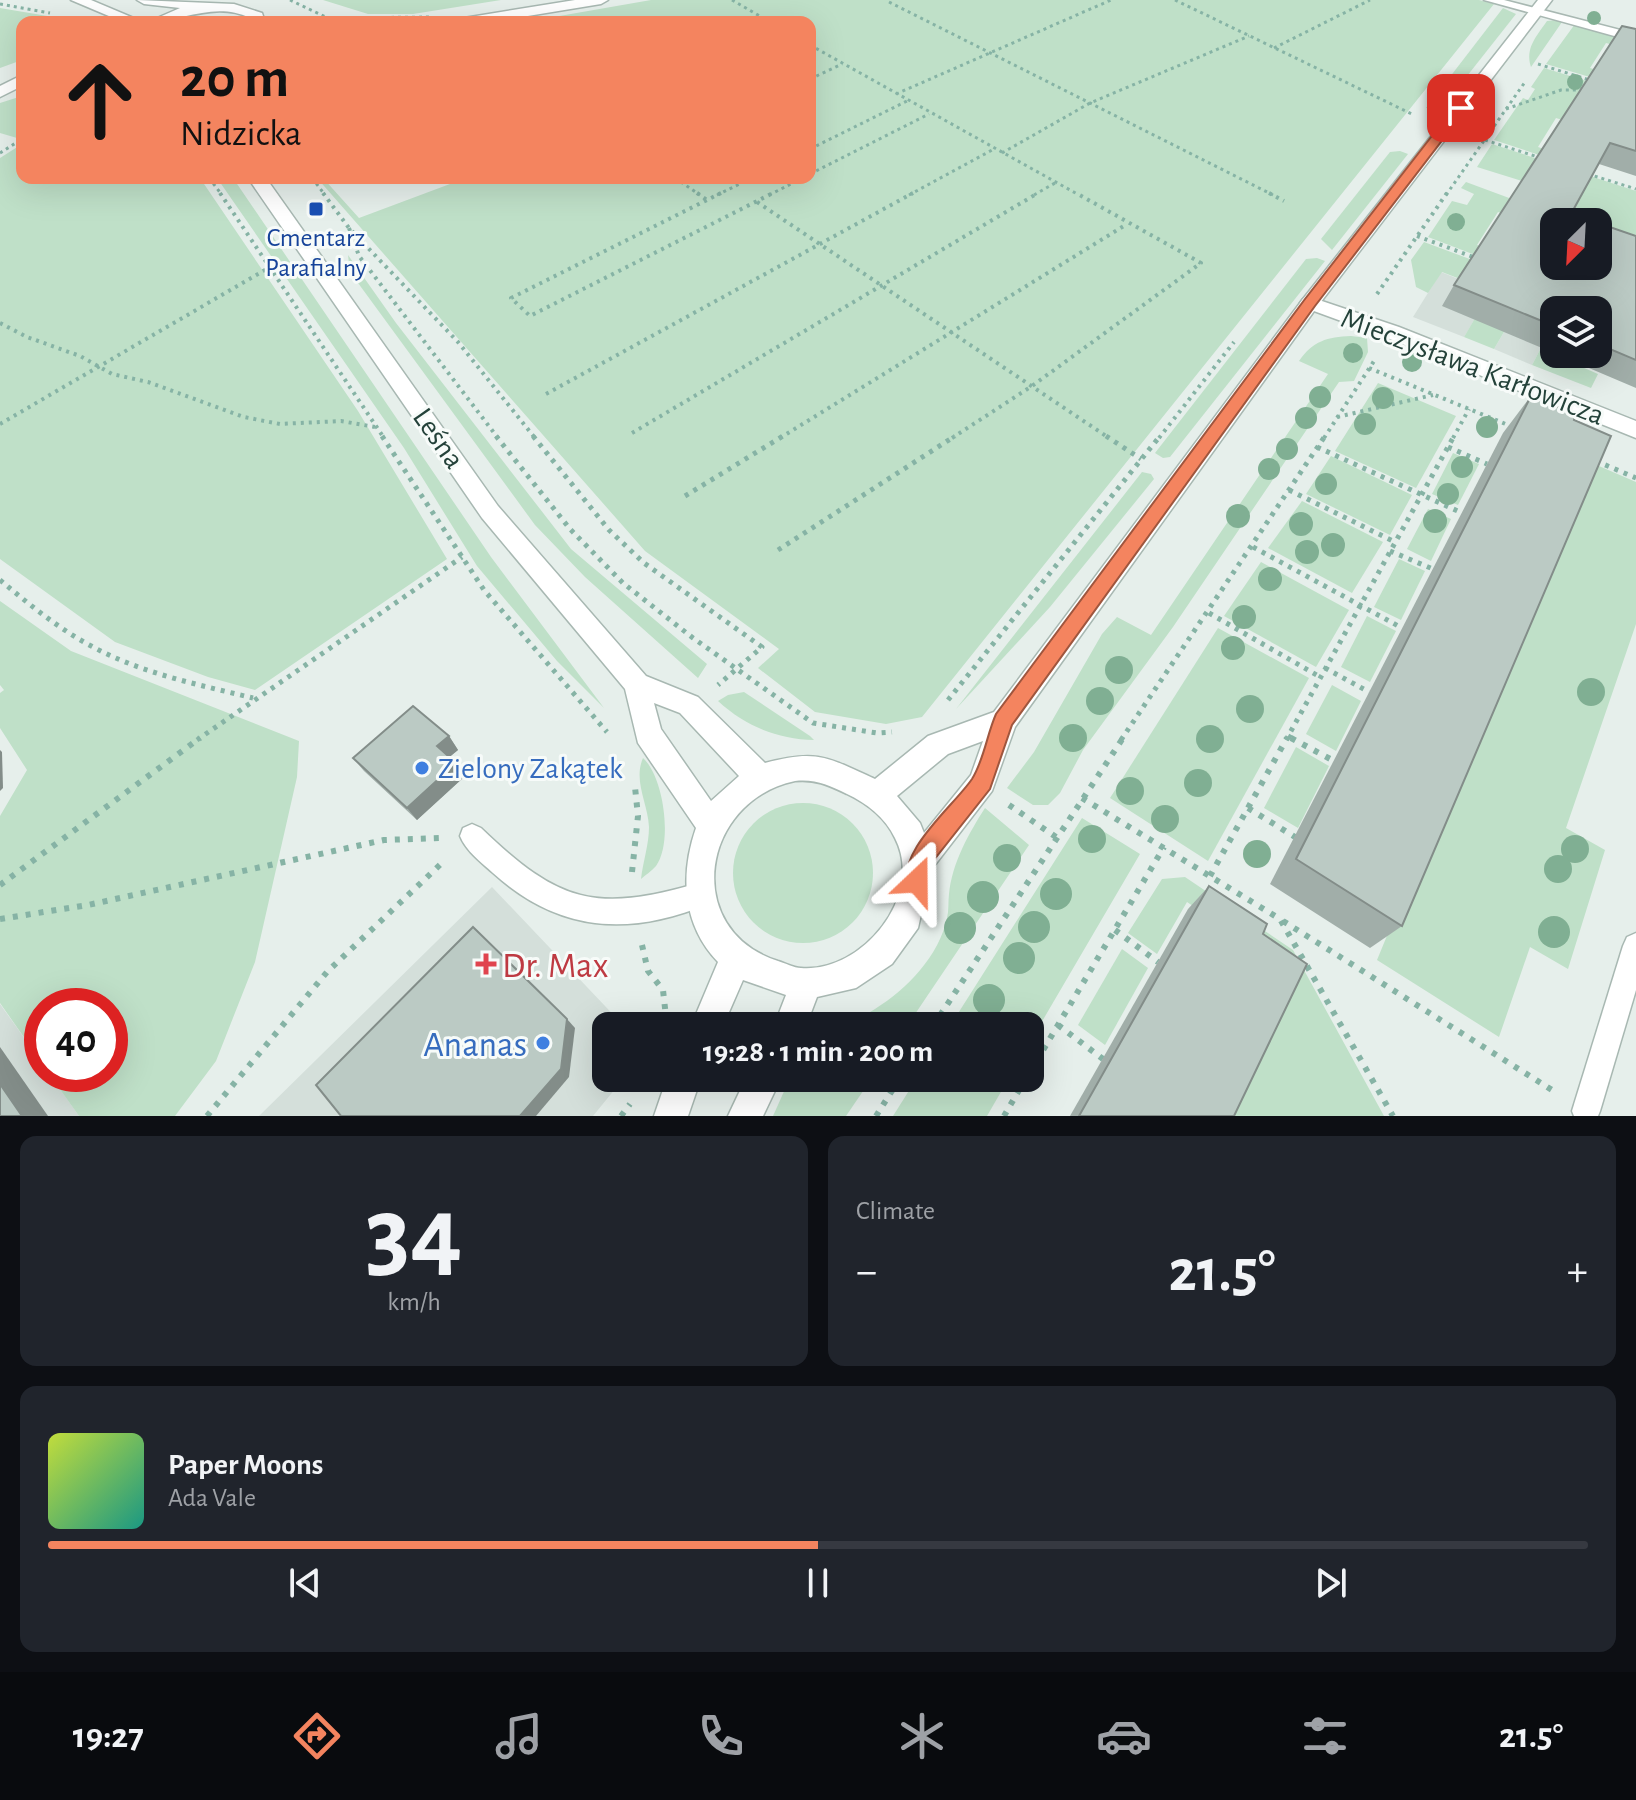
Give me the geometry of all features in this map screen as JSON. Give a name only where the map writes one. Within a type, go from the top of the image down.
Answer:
[{"type":"street","points":[[78,0],[120,16]]},
{"type":"street","points":[[144,0],[238,5],[250,9],[257,16]]},
{"type":"street","points":[[520,16],[601,0]]},
{"type":"street","points":[[167,16],[203,5]]},
{"type":"street","points":[[920,861],[899,815],[879,793],[852,777],[822,768],[791,769],[760,778],[733,798],[711,825],[700,858],[699,895],[712,929],[736,958],[769,978],[806,984],[848,976],[884,953],[908,920],[920,861],[982,782],[1003,721],[1310,303],[1540,6]]},
{"type":"street","name":"Leśna","points":[[261,184],[490,512],[637,684]]},
{"type":"street","name":"Mieczysława Karłowicza","points":[[1310,303],[1392,332],[1636,430]]},
{"type":"street","points":[[637,684],[689,705],[760,778]]},
{"type":"street","points":[[637,684],[648,734],[711,825]]},
{"type":"street","points":[[879,793],[938,745],[1003,721]]},
{"type":"street","points":[[713,1012],[736,958]]},
{"type":"street","points":[[795,1012],[806,984]]},
{"type":"street","points":[[671,1116],[679,1092]]},
{"type":"street","points":[[745,1116],[757,1092]]},
{"type":"lane","points":[[1490,0],[1540,6],[1570,19],[1636,38]]},
{"type":"lane","points":[[472,836],[512,876],[548,899],[591,912],[633,912],[699,895]]},
{"type":"lane","points":[[1586,1111],[1636,946]]},
{"type":"path","points":[[290,0],[319,16]]},
{"type":"path","points":[[732,0],[760,16]]},
{"type":"path","points":[[895,94],[1111,0]]},
{"type":"path","points":[[1175,0],[1415,116],[1408,125]]},
{"type":"path","points":[[1274,48],[1370,0]]},
{"type":"path","points":[[889,2],[1284,201]]},
{"type":"path","points":[[942,1012],[1082,798],[1253,547],[1392,332],[1400,319],[1388,314],[1374,298],[1570,19]]},
{"type":"path","points":[[1001,153],[1090,103],[1249,36]]},
{"type":"path","points":[[778,550],[1032,386],[1201,263],[816,48]]},
{"type":"path","points":[[816,76],[843,64]]},
{"type":"path","points":[[1538,64],[1599,83]]},
{"type":"path","points":[[1506,109],[1561,90],[1590,91]]},
{"type":"path","points":[[816,146],[907,101]]},
{"type":"path","points":[[816,171],[929,113]]},
{"type":"path","points":[[1485,140],[1553,162]]},
{"type":"path","points":[[546,394],[994,149]]},
{"type":"path","points":[[1593,175],[1596,169]]},
{"type":"path","points":[[1580,171],[1636,191]]},
{"type":"path","points":[[632,433],[1055,183]]},
{"type":"path","points":[[213,184],[484,590],[607,732],[613,743]]},
{"type":"path","points":[[316,184],[349,228],[458,342],[609,530],[644,563],[762,647],[738,670]]},
{"type":"path","points":[[684,184],[707,200]]},
{"type":"path","points":[[740,184],[511,298],[530,316],[792,184]]},
{"type":"path","points":[[757,202],[1141,459]]},
{"type":"path","points":[[685,496],[1128,223]]},
{"type":"path","points":[[349,228],[359,256],[404,318],[570,529],[623,583],[813,723],[877,733],[907,732]]},
{"type":"path","points":[[1417,236],[1490,263]]},
{"type":"path","points":[[0,424],[270,267]]},
{"type":"path","points":[[0,323],[112,374],[148,382],[257,421],[280,424],[341,421],[376,427]]},
{"type":"path","points":[[941,708],[1000,639],[1243,332]]},
{"type":"path","points":[[1369,368],[1524,432]]},
{"type":"path","points":[[1337,417],[1434,395]]},
{"type":"path","points":[[1210,876],[1469,409]]},
{"type":"path","points":[[1317,447],[1462,513]]},
{"type":"path","points":[[1448,447],[1487,464]]},
{"type":"path","points":[[1594,461],[1636,478]]},
{"type":"path","points":[[1289,490],[1395,542]]},
{"type":"path","points":[[1253,547],[1402,628]]},
{"type":"path","points":[[1390,551],[1433,569]]},
{"type":"path","points":[[0,885],[254,698],[462,557]]},
{"type":"path","points":[[0,580],[45,617],[109,656],[179,680],[254,698]]},
{"type":"path","points":[[1209,613],[1320,677]]},
{"type":"path","points":[[1325,668],[1369,692]]},
{"type":"path","points":[[1288,736],[1334,761]]},
{"type":"path","points":[[631,778],[637,790],[638,816],[631,874],[633,912],[648,971],[663,990],[665,1012]]},
{"type":"path","points":[[1082,798],[1586,1111]]},
{"type":"path","points":[[1002,800],[1056,837]]},
{"type":"path","points":[[1248,808],[1295,837]]},
{"type":"path","points":[[0,919],[134,895],[384,840],[472,836]]},
{"type":"path","points":[[207,1116],[327,972],[472,836]]},
{"type":"path","points":[[1044,1048],[1164,847]]},
{"type":"path","points":[[1280,919],[1393,1116]]},
{"type":"path","points":[[1115,930],[1158,962]]},
{"type":"path","points":[[1058,1025],[1103,1059]]},
{"type":"path","points":[[876,1116],[891,1092]]},
{"type":"path","points":[[1004,1116],[1018,1092]]},
{"type":"shaded area","points":[[1441,272],[1491,292],[1464,337],[1413,317]]},
{"type":"shaded area","points":[[1518,308],[1540,317],[1540,350],[1532,365],[1494,349]]},
{"type":"shaded area","points":[[492,887],[611,1012],[592,1012],[592,1092],[613,1092],[593,1116],[259,1116]]},
{"type":"shaded area","points":[[0,1004],[24,1038],[24,1092],[62,1092],[79,1116],[0,1116]]},
{"type":"green space","points":[[323,0],[501,0],[413,14],[368,14]]},
{"type":"green space","points":[[651,0],[1479,0],[1494,4],[922,717],[886,724],[815,712],[758,668],[779,649],[645,551],[322,184],[328,184],[359,218],[450,184],[816,184],[816,16],[559,16]]},
{"type":"green space","points":[[0,8],[47,16],[16,16],[16,62],[0,68]]},
{"type":"green space","points":[[1503,8],[1516,14],[1441,109],[1426,108]]},
{"type":"green space","points":[[1547,21],[1562,22],[1531,67],[1529,54],[1533,43]]},
{"type":"green space","points":[[1575,24],[1636,42],[1636,51],[1606,43],[1590,68],[1635,81],[1630,89],[1546,64]]},
{"type":"green space","points":[[1544,68],[1636,96],[1636,143],[1556,118],[1538,147],[1589,164],[1585,170],[1494,140],[1523,98],[1528,100],[1535,89],[1531,87]]},
{"type":"green space","points":[[16,98],[16,138],[0,133],[0,103]]},
{"type":"green space","points":[[1492,144],[1636,191],[1636,261],[1612,252],[1612,208],[1575,208],[1579,199],[1477,167]]},
{"type":"green space","points":[[16,148],[16,184],[204,184],[358,411],[447,559],[255,690],[208,677],[115,642],[0,559],[0,158]]},
{"type":"green space","points":[[1390,152],[1408,154],[1332,250],[1321,239]]},
{"type":"green space","points":[[1466,182],[1540,209],[1540,227],[1498,212],[1477,245],[1530,265],[1525,274],[1428,237],[1452,201],[1467,205],[1474,194],[1461,188]]},
{"type":"green space","points":[[221,184],[237,184],[491,557],[604,708],[557,661],[477,566],[404,448]]},
{"type":"green space","points":[[1424,242],[1565,296],[1540,296],[1540,309],[1518,308],[1494,349],[1464,337],[1491,291],[1442,272],[1428,293],[1416,287],[1411,260]]},
{"type":"green space","points":[[348,255],[396,323],[571,549],[707,664],[698,678],[585,577],[535,525],[350,272]]},
{"type":"green space","points":[[1306,259],[1325,261],[1170,457],[1163,458],[1155,453]]},
{"type":"green space","points":[[1351,336],[1367,338],[1368,352],[1354,381],[1339,382],[1173,627],[1083,750],[1060,793],[1048,805],[1033,805],[1007,788],[1034,752],[1102,634],[1117,617],[1151,635],[1328,374],[1299,361],[1321,341]]},
{"type":"green space","points":[[1540,350],[1540,368],[1584,368],[1598,374],[1591,388],[1532,365]]},
{"type":"green space","points":[[1378,383],[1456,416],[1416,488],[1335,451]]},
{"type":"green space","points":[[1555,447],[1636,482],[1636,624],[1566,828],[1605,850],[1568,969],[1530,947],[1499,1037],[1377,960],[1579,470]]},
{"type":"green space","points":[[1453,453],[1479,464],[1458,505],[1432,494]]},
{"type":"green space","points":[[1331,456],[1412,495],[1390,535],[1306,494]]},
{"type":"green space","points":[[1142,472],[1151,474],[1154,479],[1050,607],[956,709]]},
{"type":"green space","points":[[1302,501],[1383,542],[1352,593],[1268,548]]},
{"type":"green space","points":[[1428,509],[1451,519],[1431,561],[1407,549]]},
{"type":"green space","points":[[1399,559],[1425,571],[1401,620],[1374,607]]},
{"type":"green space","points":[[1261,562],[1349,610],[1316,667],[1224,616]]},
{"type":"green space","points":[[0,601],[71,651],[299,741],[297,777],[255,962],[216,1061],[175,1116],[79,1116],[62,1092],[128,1092],[128,988],[24,988],[24,1037],[0,1003],[0,816],[27,770],[0,728],[0,693],[4,690],[0,685]]},
{"type":"green space","points":[[1367,616],[1396,631],[1370,682],[1341,667]]},
{"type":"green space","points":[[1218,628],[1309,678],[1208,861],[1110,798]]},
{"type":"green space","points":[[1332,685],[1361,701],[1336,751],[1306,734]]},
{"type":"green space","points":[[744,692],[814,740],[762,730],[739,718],[718,701]]},
{"type":"green space","points":[[1296,747],[1329,766],[1298,828],[1264,808]]},
{"type":"green space","points":[[643,758],[661,794],[665,827],[661,856],[656,866],[641,879],[649,827],[640,784]]},
{"type":"green space","points":[[803,803],[830,809],[852,824],[867,846],[873,873],[867,900],[852,922],[830,937],[803,943],[776,937],[754,922],[739,900],[733,873],[739,846],[754,824],[776,809]]},
{"type":"green space","points":[[985,808],[1029,845],[916,1012],[869,1012],[910,981],[937,945],[947,918],[957,860]]},
{"type":"green space","points":[[1082,818],[1140,854],[1044,1018],[1044,1012],[959,1012]]},
{"type":"green space","points":[[1185,877],[1293,950],[1384,1116],[1223,1116],[1251,945],[1187,902],[1157,954],[1128,933],[1162,879]]},
{"type":"green space","points":[[1122,949],[1148,968],[1105,1045],[1078,1025]]},
{"type":"green space","points":[[784,1092],[862,1092],[846,1116],[773,1116]]},
{"type":"green space","points":[[908,1092],[1001,1092],[987,1116],[893,1116]]},
{"type":"building","points":[[1622,26],[1636,29],[1636,151],[1610,143],[1574,208],[1540,208],[1540,280],[1612,280],[1612,228],[1636,236],[1636,360],[1612,350],[1612,296],[1540,296],[1540,320],[1454,285]]},
{"type":"building","points":[[1531,396],[1576,414],[1574,420],[1611,436],[1402,926],[1296,859]]},
{"type":"building","points":[[413,706],[449,736],[437,746],[456,763],[407,808],[353,758]]},
{"type":"building","points":[[1209,886],[1267,924],[1263,934],[1307,964],[1234,1116],[1079,1116]]},
{"type":"building","points":[[473,927],[567,1019],[561,1069],[520,1116],[341,1116],[316,1085]]},
{"type":"building","points":[[0,1084],[22,1116],[0,1116]]},
{"type":"place","name":"Cmentarz Parafialny","points":[[316,209]]},
{"type":"place","name":"Zielony Zakątek","points":[[422,768]]},
{"type":"place","name":"Dr. Max","points":[[486,964]]},
{"type":"place","name":"Ananas","points":[[543,1043]]},
{"type":"route","points":[[917,881],[920,861],[982,782],[1003,721],[1310,303],[1461,108]]}]
